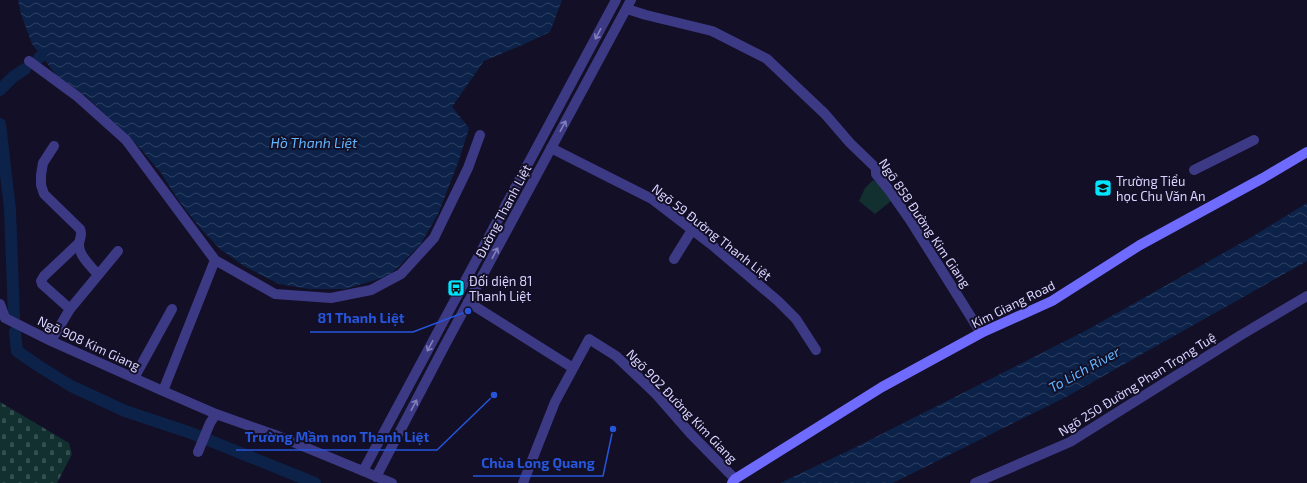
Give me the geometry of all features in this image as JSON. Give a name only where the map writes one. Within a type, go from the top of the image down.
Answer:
[{"type":"main road","name":"Kim Giang Road","points":[[733,481],[882,387],[981,333],[1052,301],[1140,245],[1307,152]]},
{"type":"street","name":"Đường Thanh Liệt","points":[[363,471],[616,0]]},
{"type":"street","name":"Đường Thanh Liệt","points":[[376,477],[468,302],[629,4]]},
{"type":"street","name":"Ngõ 858 Đường Kim Giang","points":[[629,4],[646,15],[712,31],[767,59],[825,114],[850,143],[876,168],[876,174],[912,223],[981,333]]},
{"type":"street","points":[[29,61],[78,97],[126,140],[215,260],[275,294],[331,298],[371,290],[400,274],[434,238],[468,168],[480,135]]},
{"type":"street","points":[[1194,170],[1254,140]]},
{"type":"street","points":[[54,146],[43,163],[41,185],[44,194],[80,229],[82,232],[79,243],[81,255],[98,275]]},
{"type":"street","name":"Ngõ 59 Đường Thanh Liệt","points":[[551,148],[652,199],[778,301],[796,319],[816,350]]},
{"type":"street","points":[[674,259],[692,230]]},
{"type":"street","points":[[70,309],[42,284],[41,281],[44,276],[79,243]]},
{"type":"street","points":[[51,341],[70,309],[118,251]]},
{"type":"street","points":[[163,391],[215,260]]},
{"type":"street","name":"Ngõ 250 Đường Phan Trọng Tuệ","points":[[975,483],[1070,442],[1241,335],[1307,296]]},
{"type":"street","points":[[468,302],[573,368],[555,402],[523,483]]},
{"type":"street","name":"Ngõ 908 Kim Giang","points":[[0,304],[2,319],[216,414],[278,436],[392,483]]},
{"type":"street","points":[[134,378],[172,309]]},
{"type":"street","name":"Ngõ 902 Đường Kim Giang","points":[[573,368],[589,339],[616,356],[655,393],[733,481]]},
{"type":"street","points":[[198,452],[210,423],[216,414]]},
{"type":"green space","points":[[873,180],[880,185],[891,201],[875,214],[859,201],[865,188]]},
{"type":"green space","points":[[0,402],[69,443],[72,454],[57,483],[0,483]]},
{"type":"water","name":"Hồ Thanh Liệt","points":[[18,0],[562,0],[550,32],[484,61],[452,107],[469,128],[458,163],[438,214],[420,245],[389,276],[345,289],[309,289],[279,284],[244,266],[220,249],[200,228],[179,201],[161,173],[138,146],[87,97],[57,76],[32,44],[21,14]]},
{"type":"water","name":"To Lich River","points":[[1307,203],[1307,261],[1066,397],[893,483],[780,483],[850,450],[1085,331],[1250,238]]},
{"type":"waterway","points":[[0,90],[13,77],[25,69]]},
{"type":"waterway","points":[[0,124],[10,209],[14,318]]},
{"type":"waterway","points":[[15,332],[17,351],[71,386],[125,411],[191,433],[315,483]]},
{"type":"place","name":"Trường Tiểu học Chu Văn An","points":[[1103,188]]},
{"type":"place","name":"Đối diện 81 Thanh Liệt","points":[[456,288]]},
{"type":"place","name":"81 Thanh Liệt","points":[[468,311]]},
{"type":"place","name":"Trường Mầm non Thanh Liệt","points":[[494,395]]},
{"type":"place","name":"Chùa Long Quang","points":[[613,429]]}]
